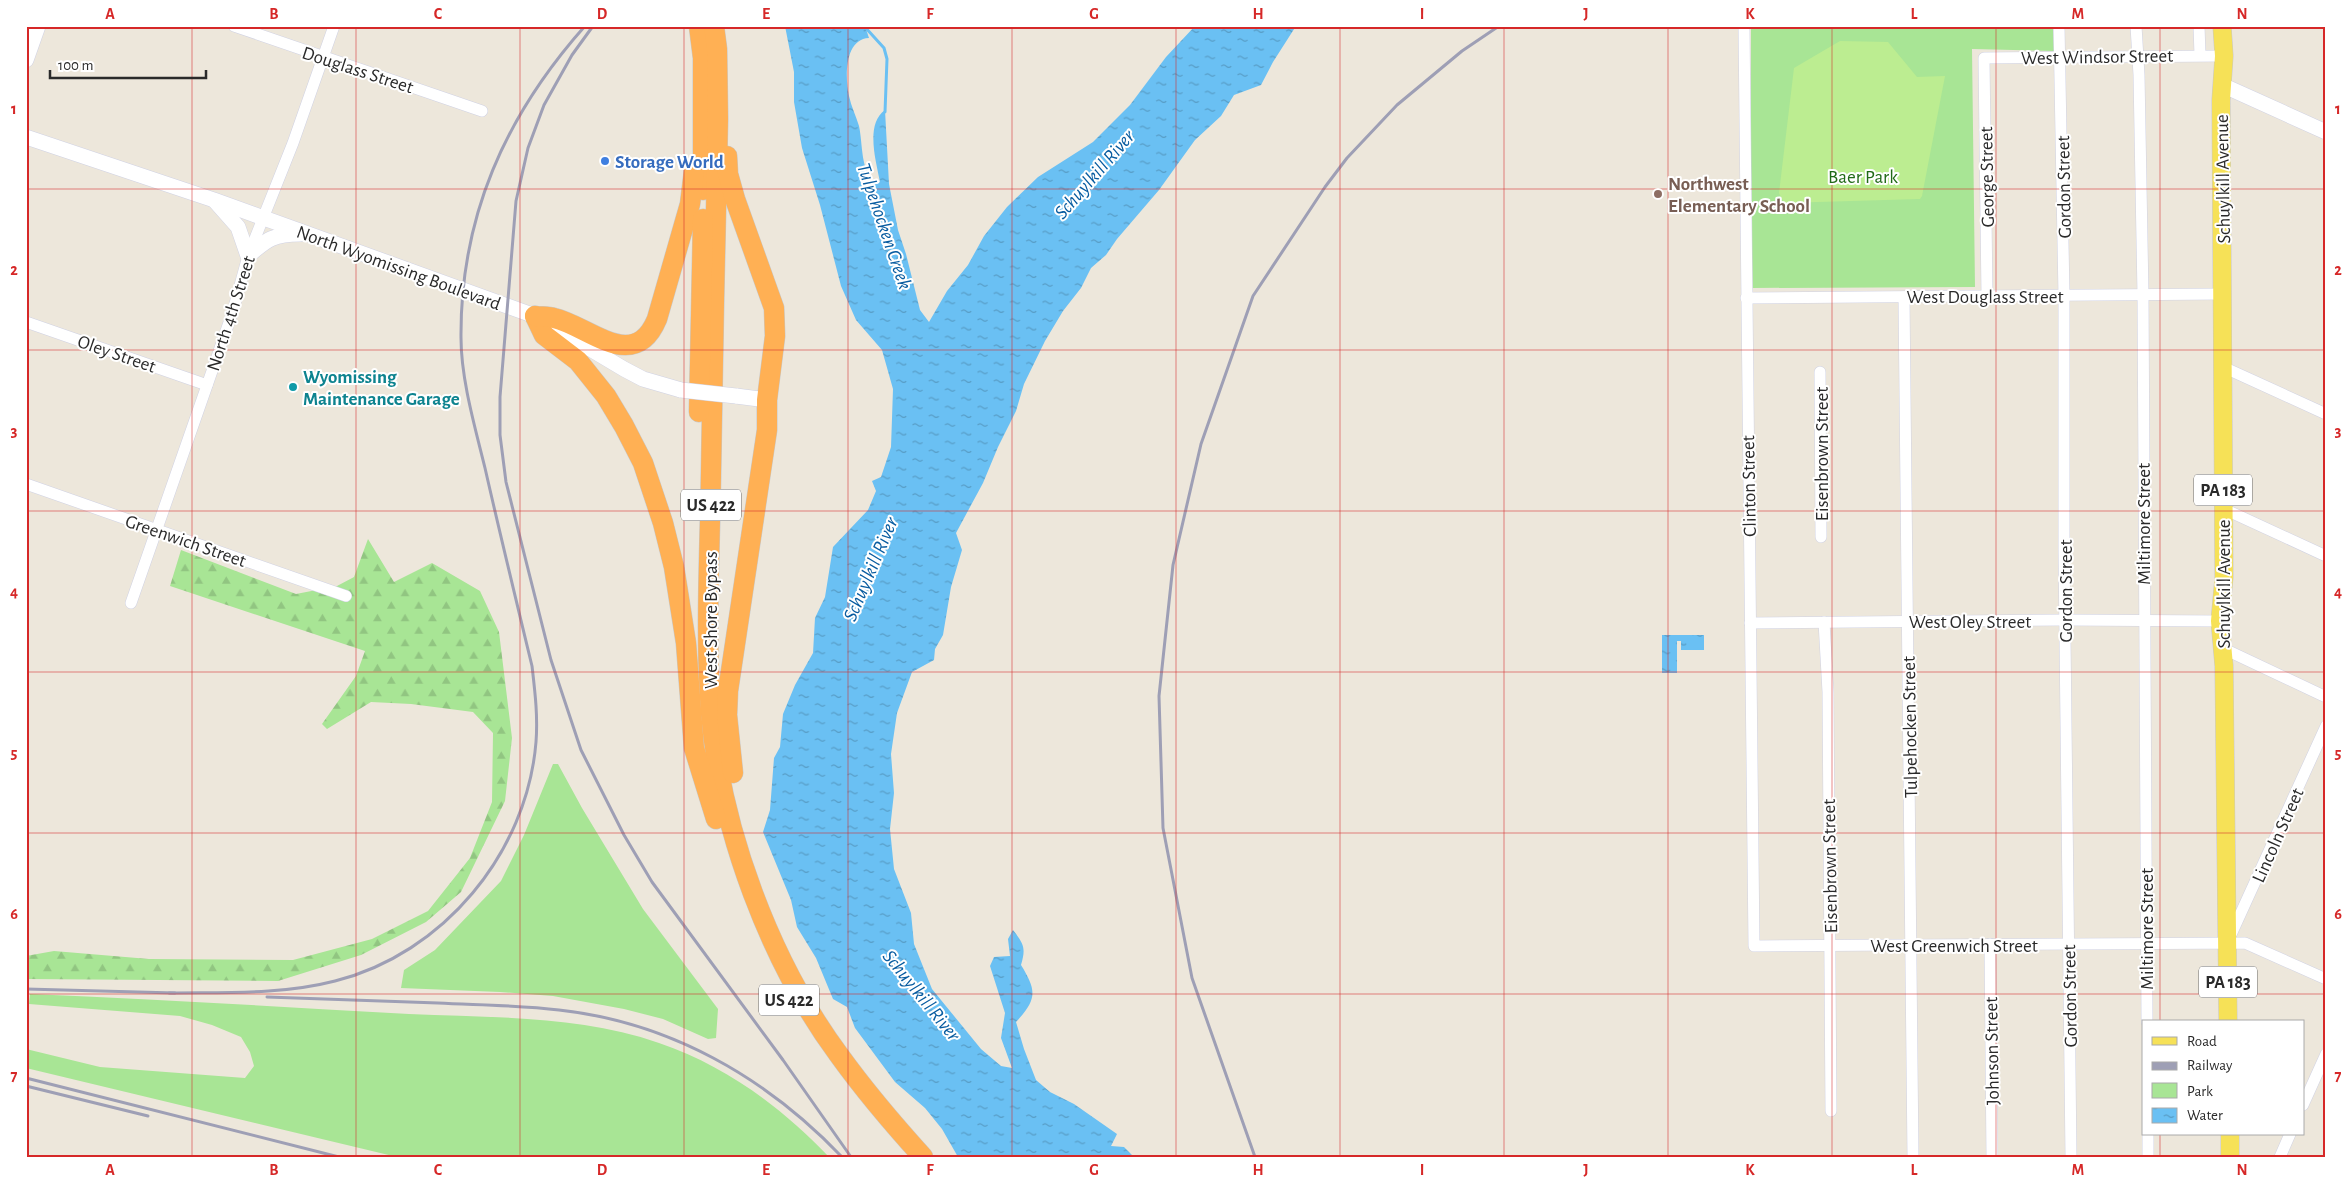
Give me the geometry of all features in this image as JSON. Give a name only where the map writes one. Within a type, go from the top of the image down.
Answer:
[{"type":"highway","points":[[535,316],[555,318],[598,338],[618,344],[637,343],[652,331],[659,313],[693,192],[699,26]]},
{"type":"highway","name":"West Shore Bypass","points":[[699,26],[703,58],[703,204],[695,628],[697,704],[706,772],[716,819],[737,888],[776,977],[826,1060],[905,1157]]},
{"type":"highway","name":"West Shore Bypass","points":[[714,26],[717,49],[718,120],[708,619],[712,717],[720,773],[733,831],[760,912],[787,972],[837,1053],[883,1114],[923,1157]]},
{"type":"highway","points":[[719,26],[726,51],[728,174],[774,308],[775,336],[767,400],[767,430],[732,661],[727,715],[740,815],[787,972]]},
{"type":"highway","points":[[535,316],[544,335],[578,361],[606,396],[643,463],[663,524],[674,567],[686,643],[694,748],[716,819]]},
{"type":"main road","name":"Schuylkill Avenue","points":[[2222,26],[2211,56],[2222,85],[2224,577],[2220,621],[2228,943],[2228,1020]]},
{"type":"main road","points":[[2230,1136],[2230,1157]]},
{"type":"street","points":[[26,60],[38,26]]},
{"type":"street","name":"Douglass Street","points":[[234,26],[482,111]]},
{"type":"street","name":"North 4th Street","points":[[131,603],[233,311],[248,256],[334,26]]},
{"type":"street","name":"Clinton Street","points":[[1744,26],[1754,946]]},
{"type":"street","name":"Gordon Street","points":[[2059,26],[2064,296],[2070,1157]]},
{"type":"street","name":"Miltimore Street","points":[[2136,26],[2143,295],[2147,1020]]},
{"type":"street","name":"Schuylkill Avenue","points":[[2199,26],[2211,56]]},
{"type":"street","name":"West Windsor Street","points":[[1984,58],[2211,56]]},
{"type":"street","name":"George Street","points":[[1984,58],[1987,296]]},
{"type":"street","points":[[2222,85],[2326,132]]},
{"type":"street","name":"North Wyomissing Boulevard","points":[[26,137],[214,200],[535,316],[643,379],[681,390],[767,400]]},
{"type":"street","points":[[214,200],[238,228],[248,256],[263,243],[276,236],[307,234]]},
{"type":"street","name":"West Douglass Street","points":[[1746,298],[2223,294]]},
{"type":"street","name":"Tulpehocken Street","points":[[1904,297],[1913,1157]]},
{"type":"street","name":"Oley Street","points":[[26,322],[207,385]]},
{"type":"street","points":[[2223,367],[2325,412]]},
{"type":"street","name":"Eisenbrown Street","points":[[1820,372],[1821,537]]},
{"type":"street","name":"Greenwich Street","points":[[26,484],[346,596]]},
{"type":"street","points":[[2224,509],[2326,556]]},
{"type":"street","name":"West Oley Street","points":[[1750,623],[2065,620],[2220,621]]},
{"type":"street","name":"Eisenbrown Street","points":[[1824,622],[1828,692],[1831,1111]]},
{"type":"street","points":[[2222,648],[2326,696]]},
{"type":"street","name":"Lincoln Street","points":[[2228,943],[2326,726]]},
{"type":"street","name":"West Greenwich Street","points":[[1754,946],[2244,943],[2326,980]]},
{"type":"street","name":"Johnson Street","points":[[1990,944],[1992,1157]]},
{"type":"street","points":[[2304,1103],[2326,1054]]},
{"type":"street","points":[[2148,1136],[2148,1157]]},
{"type":"street","points":[[2280,1157],[2289,1136]]},
{"type":"green space","name":"Baer Park","points":[[1751,26],[2054,26],[2054,51],[1972,49],[1975,287],[1751,288]]},
{"type":"green space","points":[[1840,41],[1888,42],[1917,77],[1945,76],[1920,199],[1784,203],[1779,193],[1794,68]]},
{"type":"green space","points":[[368,539],[394,582],[432,563],[480,591],[499,632],[512,738],[505,801],[461,892],[426,922],[361,955],[278,981],[26,979],[26,956],[54,951],[149,959],[293,960],[372,939],[428,911],[470,858],[492,802],[493,733],[473,712],[411,704],[371,702],[327,729],[322,724],[356,676],[365,651],[170,586],[181,550],[296,594],[337,586],[354,577]]},
{"type":"green space","points":[[553,764],[558,764],[582,808],[643,909],[718,1009],[716,1038],[708,1039],[663,1019],[624,1009],[553,996],[401,988],[404,970],[435,950],[501,881],[524,835]]},
{"type":"green space","points":[[30,994],[536,1019],[598,1027],[659,1043],[707,1063],[751,1090],[771,1105],[829,1157],[397,1157],[26,1068],[26,1049],[100,1067],[245,1078],[254,1066],[250,1052],[241,1037],[212,1025],[180,1016],[29,1004]]},
{"type":"water","points":[[785,26],[865,26],[869,38],[861,40],[855,45],[848,61],[847,79],[849,96],[859,126],[867,172],[876,184],[880,182],[874,143],[875,124],[885,110],[889,184],[898,230],[920,310],[929,322],[947,291],[968,265],[984,236],[1007,207],[1038,177],[1093,142],[1130,105],[1166,57],[1195,26],[1296,26],[1261,85],[1234,95],[1221,116],[1195,140],[1159,190],[1117,239],[1106,255],[1091,268],[1081,288],[1063,311],[1045,341],[1024,384],[1016,411],[983,483],[956,533],[962,550],[951,587],[943,635],[935,649],[934,660],[912,672],[897,713],[891,754],[894,793],[890,829],[894,869],[911,913],[914,944],[932,989],[981,1049],[1001,1066],[1012,1068],[1001,1038],[1005,1013],[990,966],[994,957],[1010,956],[1008,939],[1013,930],[1023,946],[1021,965],[1032,988],[1031,1001],[1016,1022],[1036,1080],[1050,1092],[1074,1104],[1117,1134],[1111,1146],[1124,1147],[1134,1157],[958,1157],[942,1129],[925,1108],[895,1082],[855,1028],[847,1007],[833,999],[816,958],[797,927],[791,900],[763,832],[770,810],[774,758],[780,747],[783,714],[795,685],[813,653],[815,618],[825,597],[833,547],[868,510],[876,491],[872,481],[881,477],[891,447],[893,389],[882,350],[856,320],[841,286],[820,205],[802,148],[794,102],[794,72]]},
{"type":"water","points":[[1662,635],[1704,635],[1704,650],[1681,650],[1681,641],[1677,641],[1677,673],[1662,673]]},
{"type":"waterway","points":[[864,26],[884,48],[887,59],[885,112]]},
{"type":"railway","points":[[169,993],[252,992],[294,989],[335,981],[374,968],[411,948],[444,923],[473,893],[497,859],[516,822],[529,783],[536,742],[534,685],[532,666],[473,420],[463,370],[461,338],[463,294],[469,251],[479,210],[493,170],[510,132],[557,60],[585,26]]},
{"type":"railway","points":[[593,26],[572,55],[544,105],[528,148],[516,201],[500,397],[500,435],[506,482],[551,660],[581,750],[624,835],[652,882],[783,1060],[851,1157]]},
{"type":"railway","points":[[1255,1157],[1192,978],[1163,828],[1159,696],[1173,565],[1201,444],[1253,296],[1325,187],[1347,158],[1397,105],[1462,51],[1499,26]]},
{"type":"railway","points":[[26,989],[175,993]]},
{"type":"railway","points":[[267,997],[529,1007],[600,1016],[639,1027],[677,1041],[713,1058],[748,1078],[813,1128],[842,1157]]},
{"type":"railway","points":[[26,1078],[339,1157]]},
{"type":"railway","points":[[26,1086],[148,1116]]},
{"type":"place","name":"Storage World","points":[[605,161]]},
{"type":"place","name":"Northwest Elementary School","points":[[1658,194]]},
{"type":"place","name":"Wyomissing Maintenance Garage","points":[[293,387]]},
{"type":"water label","name":"Schuylkill River","points":[[1094,174]]},
{"type":"water label","name":"Tulpehocken Creek","points":[[885,226]]},
{"type":"water label","name":"Schuylkill River","points":[[870,569]]},
{"type":"water label","name":"Schuylkill River","points":[[922,995]]}]
